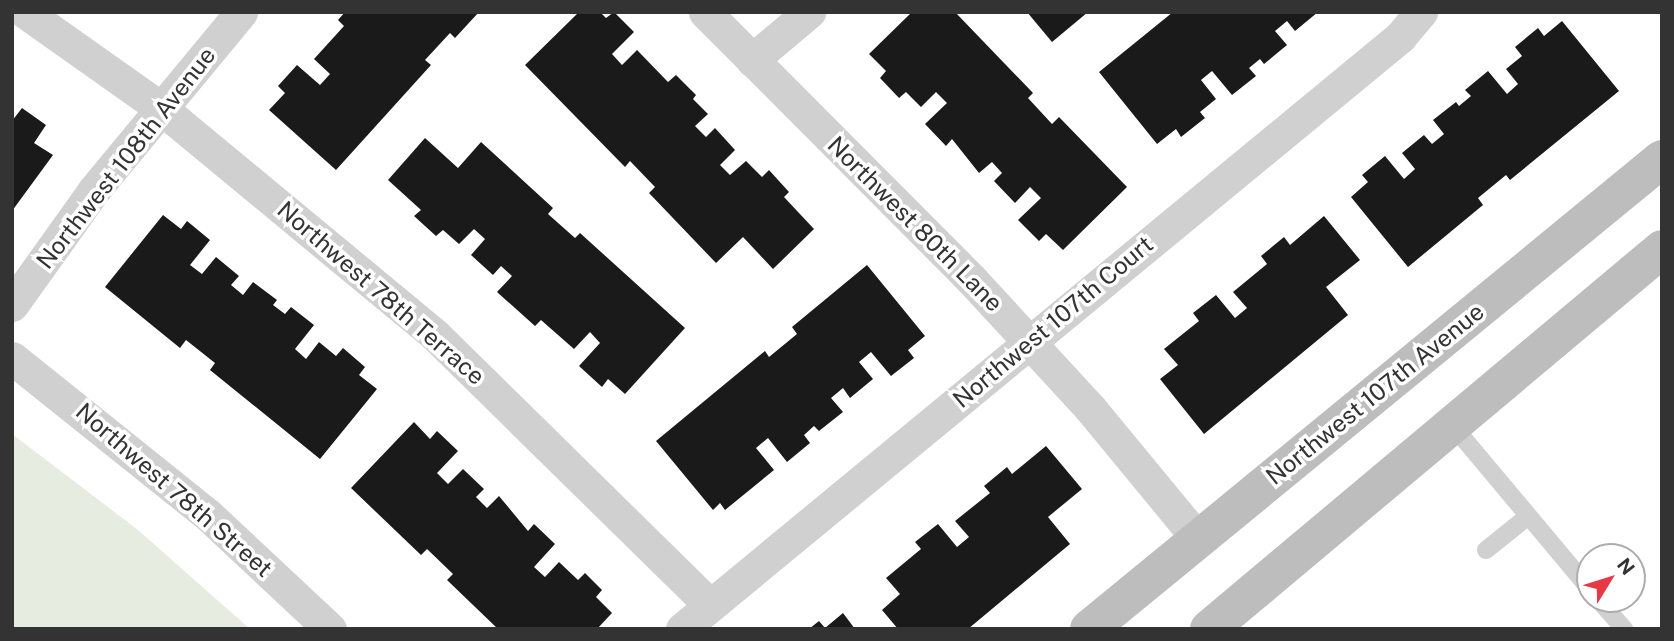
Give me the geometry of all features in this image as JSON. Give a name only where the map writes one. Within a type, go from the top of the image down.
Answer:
[{"type":"main road","name":"Northwest 107th Avenue","points":[[1089,629],[1662,159]]},
{"type":"main road","points":[[1209,629],[1662,249]]},
{"type":"street","name":"Northwest 78th Terrace","points":[[24,12],[162,108],[435,335],[710,605]]},
{"type":"street","name":"Northwest 108th Avenue","points":[[12,305],[94,190],[241,12]]},
{"type":"street","name":"Northwest 80th Lane","points":[[705,12],[1030,342],[1090,408],[1198,539]]},
{"type":"street","points":[[752,61],[809,12]]},
{"type":"street","name":"Northwest 107th Court","points":[[682,629],[1400,37],[1421,12]]},
{"type":"street","name":"Northwest 78th Street","points":[[12,358],[208,515],[330,629]]},
{"type":"lane","points":[[1453,426],[1576,573]]},
{"type":"lane","points":[[1486,550],[1527,517]]},
{"type":"lane","points":[[1610,613],[1624,629]]},
{"type":"shaded area","points":[[12,434],[138,530],[250,629],[12,629]]},
{"type":"building","points":[[345,12],[479,12],[455,38],[450,33],[425,60],[431,65],[336,170],[269,110],[285,93],[278,86],[297,65],[320,85],[330,74],[314,59],[344,26],[338,20]]},
{"type":"building","points":[[579,12],[600,12],[606,18],[614,12],[634,32],[612,54],[622,65],[637,50],[668,82],[676,75],[696,95],[693,99],[708,114],[695,126],[706,137],[715,128],[735,150],[720,165],[730,175],[746,161],[762,177],[769,170],[789,192],[784,197],[814,229],[773,269],[743,237],[716,263],[649,193],[655,187],[630,161],[625,167],[525,65]]},
{"type":"building","points":[[912,12],[955,12],[1033,93],[1028,98],[1052,124],[1059,117],[1127,187],[1063,250],[1046,234],[1039,241],[1018,220],[1041,198],[1030,187],[1015,203],[994,181],[1002,173],[992,162],[979,173],[952,139],[946,146],[925,124],[947,103],[936,92],[921,107],[906,92],[899,98],[880,78],[886,71],[869,54]]},
{"type":"building","points":[[1027,12],[1088,12],[1052,42]]},
{"type":"building","points":[[1173,12],[1318,12],[1295,31],[1287,21],[1275,31],[1287,45],[1264,64],[1260,59],[1249,68],[1256,76],[1232,95],[1212,71],[1201,80],[1216,99],[1200,112],[1205,118],[1181,137],[1176,129],[1157,144],[1099,72]]},
{"type":"building","points":[[1562,21],[1619,91],[1510,180],[1506,175],[1478,198],[1483,205],[1408,267],[1351,197],[1368,182],[1362,175],[1385,156],[1404,179],[1415,169],[1402,153],[1424,135],[1432,144],[1444,134],[1433,120],[1456,102],[1459,106],[1471,96],[1465,90],[1488,71],[1507,94],[1518,84],[1506,69],[1522,56],[1515,47],[1538,28],[1544,36]]},
{"type":"building","points":[[22,108],[46,125],[34,143],[53,155],[12,211],[12,121]]},
{"type":"building","points":[[425,138],[458,168],[481,142],[553,208],[548,214],[575,238],[580,233],[685,328],[625,394],[608,379],[602,387],[579,366],[600,343],[590,332],[574,349],[541,320],[535,326],[497,292],[512,276],[501,266],[493,275],[471,255],[485,239],[474,229],[459,244],[443,230],[436,236],[414,216],[421,210],[388,180]]},
{"type":"building","points":[[163,215],[181,229],[187,221],[210,240],[190,265],[202,274],[216,257],[239,276],[231,285],[243,295],[253,282],[277,300],[273,305],[285,314],[291,307],[314,325],[295,349],[306,359],[319,342],[336,356],[343,348],[365,367],[359,375],[377,389],[320,459],[210,370],[215,363],[186,340],[180,348],[105,287]]},
{"type":"building","points":[[1324,216],[1360,260],[1326,287],[1348,315],[1204,434],[1160,379],[1178,365],[1164,349],[1199,321],[1193,313],[1216,295],[1235,318],[1247,308],[1233,292],[1267,264],[1261,256],[1284,237],[1290,245]]},
{"type":"building","points":[[867,265],[925,336],[908,350],[914,358],[891,376],[871,352],[859,362],[873,379],[850,398],[843,388],[831,398],[843,412],[819,431],[814,426],[804,435],[810,443],[787,462],[768,438],[756,448],[774,470],[725,510],[720,503],[713,510],[656,441],[765,351],[769,357],[797,334],[792,327]]},
{"type":"building","points":[[414,422],[430,439],[437,431],[458,451],[437,473],[448,484],[463,469],[484,489],[476,497],[487,508],[499,496],[528,531],[534,524],[555,544],[534,567],[545,577],[559,562],[578,580],[585,573],[602,590],[596,597],[612,613],[597,629],[498,629],[447,580],[453,574],[427,549],[421,555],[351,488]]},
{"type":"building","points":[[1046,446],[1082,489],[1048,517],[1070,544],[968,629],[898,629],[882,610],[900,594],[886,578],[921,549],[915,542],[938,524],[957,547],[969,537],[955,521],[990,493],[984,486],[1007,467],[1012,474]]},
{"type":"building","points":[[843,613],[855,629],[809,629],[819,621],[825,628]]}]
